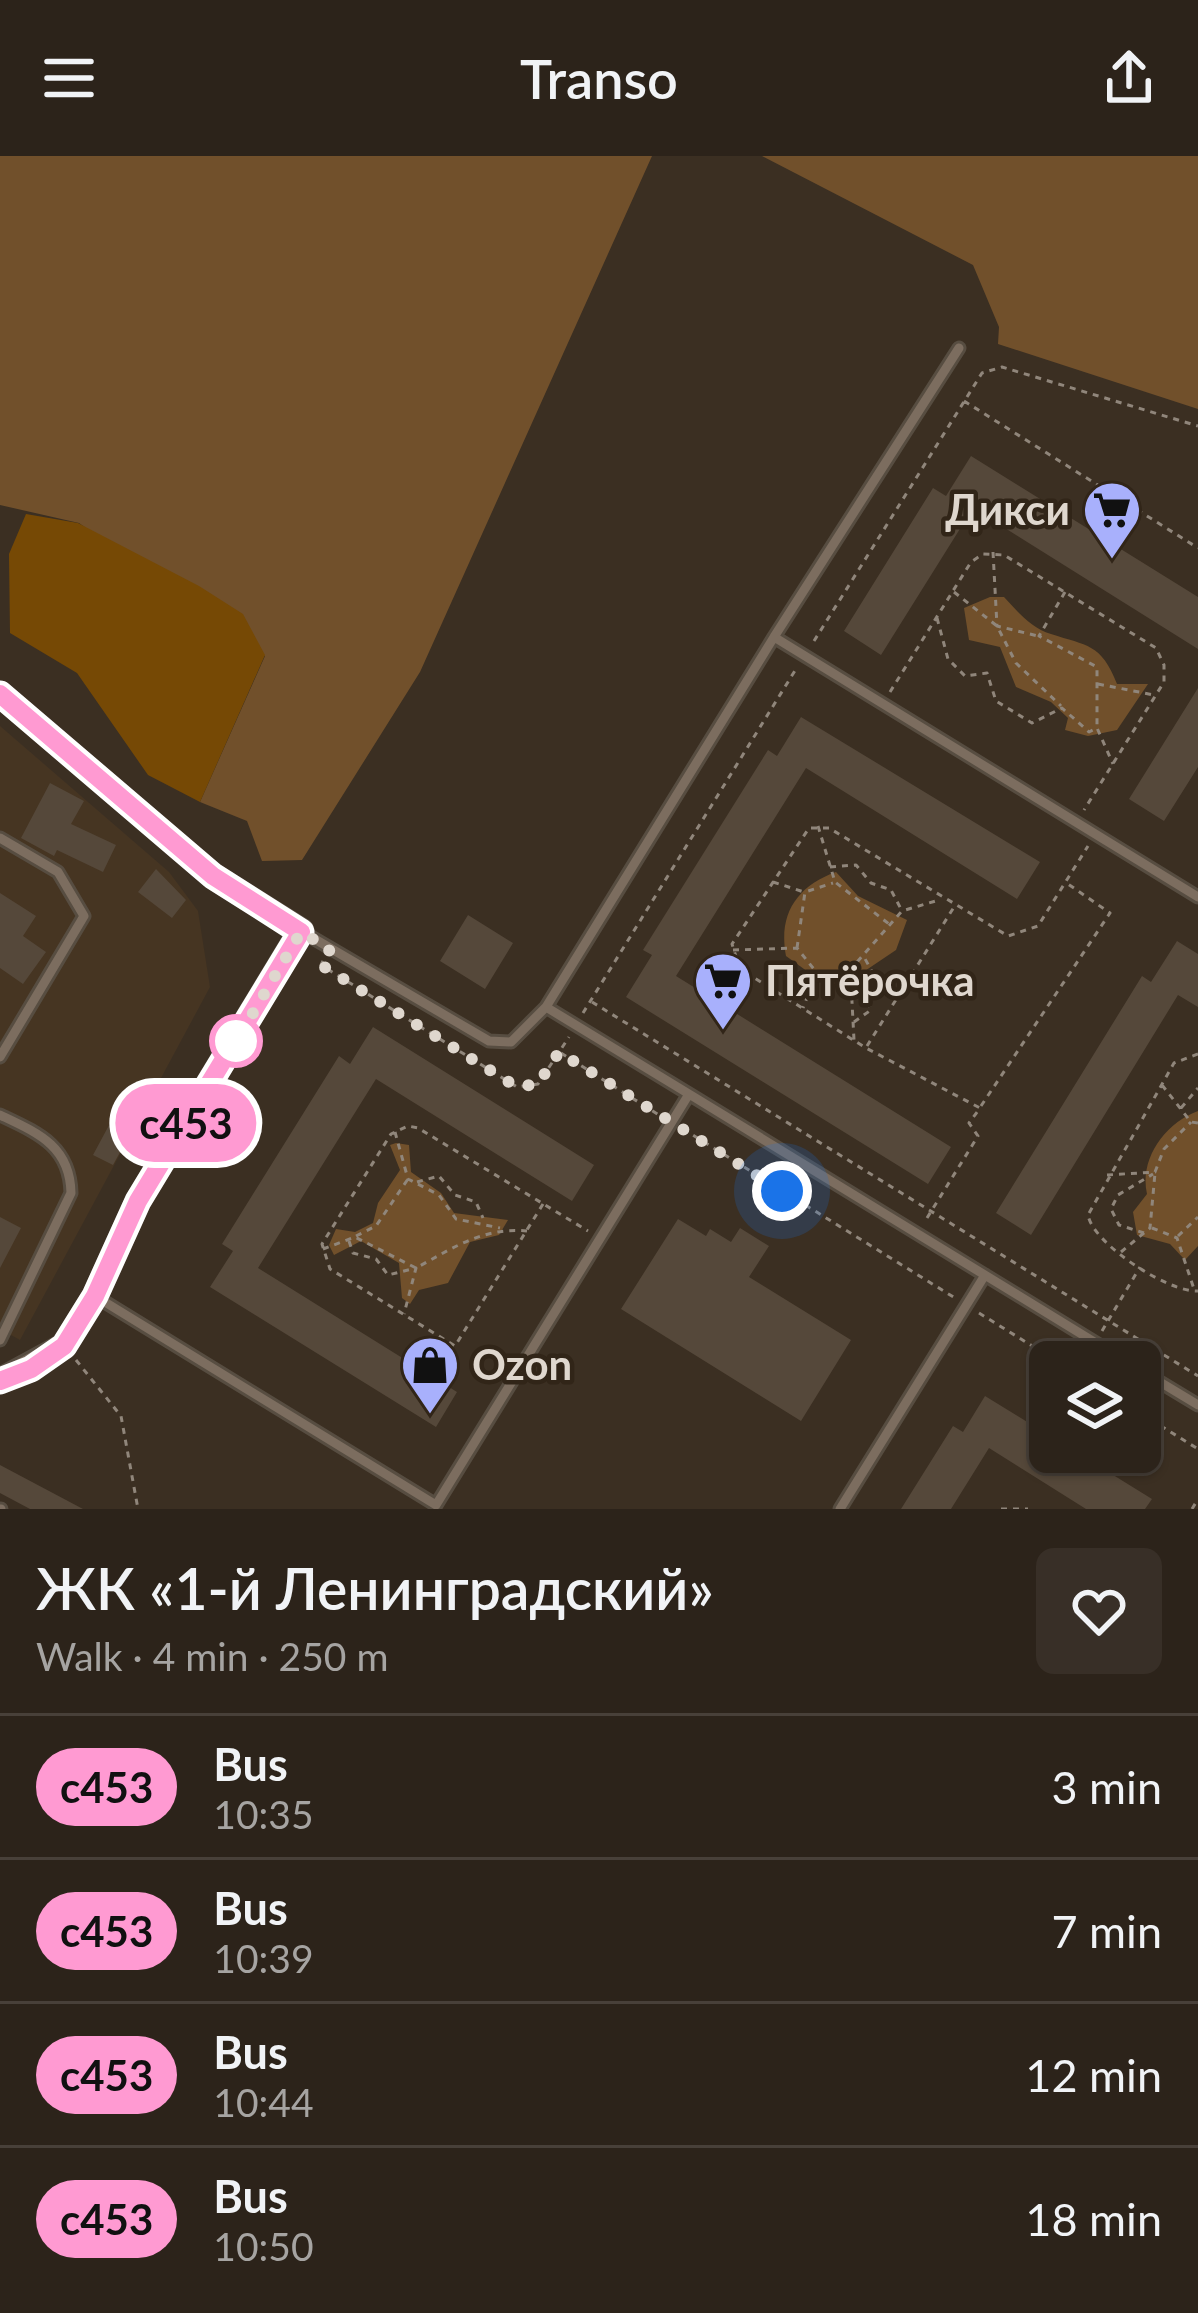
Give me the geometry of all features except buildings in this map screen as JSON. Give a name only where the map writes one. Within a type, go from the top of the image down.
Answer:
[{"type":"street","points":[[0,694],[213,876],[301,932],[138,1201],[95,1296],[64,1346],[31,1369],[0,1381]]},
{"type":"lane","points":[[301,932],[488,1041],[511,1042],[546,1007],[773,637],[959,348]]},
{"type":"lane","points":[[773,637],[1198,897]]},
{"type":"lane","points":[[0,838],[58,872],[84,916],[0,1057]]},
{"type":"lane","points":[[546,1007],[1093,1341]]},
{"type":"lane","points":[[95,1296],[436,1505],[688,1094]]},
{"type":"lane","points":[[0,1114],[41,1134],[59,1150],[70,1170],[71,1192],[0,1340]]},
{"type":"lane","points":[[840,1509],[985,1275]]},
{"type":"lane","points":[[1161,1383],[1198,1406]]},
{"type":"path","points":[[330,949],[321,965],[517,1087],[538,1084],[982,373],[1002,367],[1198,426]]},
{"type":"path","points":[[963,400],[1198,548]]},
{"type":"path","points":[[883,704],[971,562],[994,552]]},
{"type":"path","points":[[994,552],[1156,648],[1166,673],[1076,822]]},
{"type":"path","points":[[994,552],[997,626],[1016,663],[1089,732],[1097,728]]},
{"type":"path","points":[[953,591],[997,626],[1039,637],[1097,667],[1097,728],[1113,764]]},
{"type":"path","points":[[1039,637],[1065,592]]},
{"type":"path","points":[[937,616],[948,659],[965,676],[987,673],[996,701],[1032,723],[1062,707]]},
{"type":"path","points":[[1096,684],[1155,696]]},
{"type":"path","points":[[818,826],[1000,934],[1017,936],[1038,926],[1096,834]]},
{"type":"path","points":[[818,826],[835,882],[890,925]]},
{"type":"path","points":[[732,950],[801,834],[818,826]]},
{"type":"path","points":[[828,868],[856,865],[871,883],[891,890],[902,911]]},
{"type":"path","points":[[772,881],[805,892],[835,882]]},
{"type":"path","points":[[917,1234],[978,1136],[969,1123],[1110,913],[1065,883]]},
{"type":"path","points":[[805,892],[797,948],[817,973],[851,983]]},
{"type":"path","points":[[854,1040],[850,970],[902,911],[943,899]]},
{"type":"path","points":[[866,1048],[955,906]]},
{"type":"path","points":[[732,950],[797,948]]},
{"type":"path","points":[[732,950],[740,969],[866,1048],[980,1108]]},
{"type":"path","points":[[853,1023],[871,1010],[864,992],[874,976],[863,956]]},
{"type":"path","points":[[803,1008],[817,973]]},
{"type":"path","points":[[591,1001],[1198,1376]]},
{"type":"path","points":[[559,1052],[1029,1344]]},
{"type":"path","points":[[1150,1228],[1177,1238],[1196,1291],[1175,1288],[1120,1253],[1090,1228],[1090,1204],[1174,1063],[1198,1054]]},
{"type":"path","points":[[1161,1084],[1190,1122],[1198,1123]]},
{"type":"path","points":[[1180,1109],[1198,1088]]},
{"type":"path","points":[[1120,1253],[1150,1228],[1155,1172],[1164,1149],[1190,1122]]},
{"type":"path","points":[[394,1131],[418,1128],[600,1239]]},
{"type":"path","points":[[394,1131],[408,1179]]},
{"type":"path","points":[[321,1250],[394,1131]]},
{"type":"path","points":[[1107,1175],[1155,1172]]},
{"type":"path","points":[[1144,1233],[1118,1225],[1112,1209],[1118,1196],[1155,1172]]},
{"type":"path","points":[[416,1182],[439,1177],[455,1195],[476,1202],[484,1221]]},
{"type":"path","points":[[408,1179],[439,1195],[455,1219],[527,1231]]},
{"type":"path","points":[[321,1250],[376,1226],[408,1179]]},
{"type":"path","points":[[321,1250],[330,1269],[455,1346],[544,1204]]},
{"type":"path","points":[[1177,1238],[1198,1216]]},
{"type":"path","points":[[352,1238],[353,1253],[376,1259],[388,1275],[416,1268],[470,1238],[502,1229]]},
{"type":"path","points":[[352,1238],[416,1268]]},
{"type":"path","points":[[1096,1341],[1140,1266]]},
{"type":"path","points":[[404,1315],[416,1268]]},
{"type":"path","points":[[64,1346],[121,1416],[138,1509]]},
{"type":"path","points":[[1161,1426],[1198,1449]]},
{"type":"path","points":[[1192,1509],[1198,1499]]},
{"type":"path","points":[[1001,1509],[1028,1509]]},
{"type":"shaded area","points":[[0,156],[652,156],[420,672],[302,860],[262,861],[247,821],[200,802],[265,656],[79,523],[0,505]]},
{"type":"shaded area","points":[[762,156],[1198,156],[1198,409],[998,344],[999,327],[973,265]]},
{"type":"shaded area","points":[[26,514],[78,523],[243,614],[265,655],[200,802],[148,775],[77,673],[10,633],[9,554]]},
{"type":"shaded area","points":[[990,597],[1004,597],[1044,631],[1092,648],[1117,684],[1148,684],[1117,730],[1088,736],[1065,730],[1068,718],[1051,702],[1016,687],[1000,647],[969,640],[964,608]]},
{"type":"shaded area","points":[[0,726],[169,872],[198,911],[210,987],[20,1340],[0,1329]]},
{"type":"shaded area","points":[[836,872],[858,896],[907,920],[896,950],[844,985],[822,982],[786,956],[784,941],[793,904],[811,885]]},
{"type":"shaded area","points":[[1198,1111],[1198,1246],[1185,1260],[1170,1244],[1137,1235],[1133,1212],[1147,1194],[1147,1168],[1157,1144],[1175,1124]]},
{"type":"shaded area","points":[[390,1145],[409,1145],[411,1172],[441,1193],[454,1213],[508,1220],[499,1235],[470,1242],[448,1283],[419,1290],[410,1304],[402,1298],[399,1263],[361,1241],[334,1255],[329,1245],[336,1229],[355,1232],[373,1223],[378,1203],[400,1170]]},
{"type":"bus line","name":"с453","points":[[0,694],[213,876],[301,932],[138,1201],[95,1296],[64,1346],[31,1369],[0,1381]]},
{"type":"place","name":"Дикси","points":[[1112,561]]},
{"type":"place","name":"Пятёрочка","points":[[723,1032]]},
{"type":"place","name":"Ozon","points":[[430,1416]]},
{"type":"route","points":[[236,1041],[228,1055],[301,932],[330,949],[321,965],[517,1087],[538,1084],[559,1052],[782,1191]]}]
